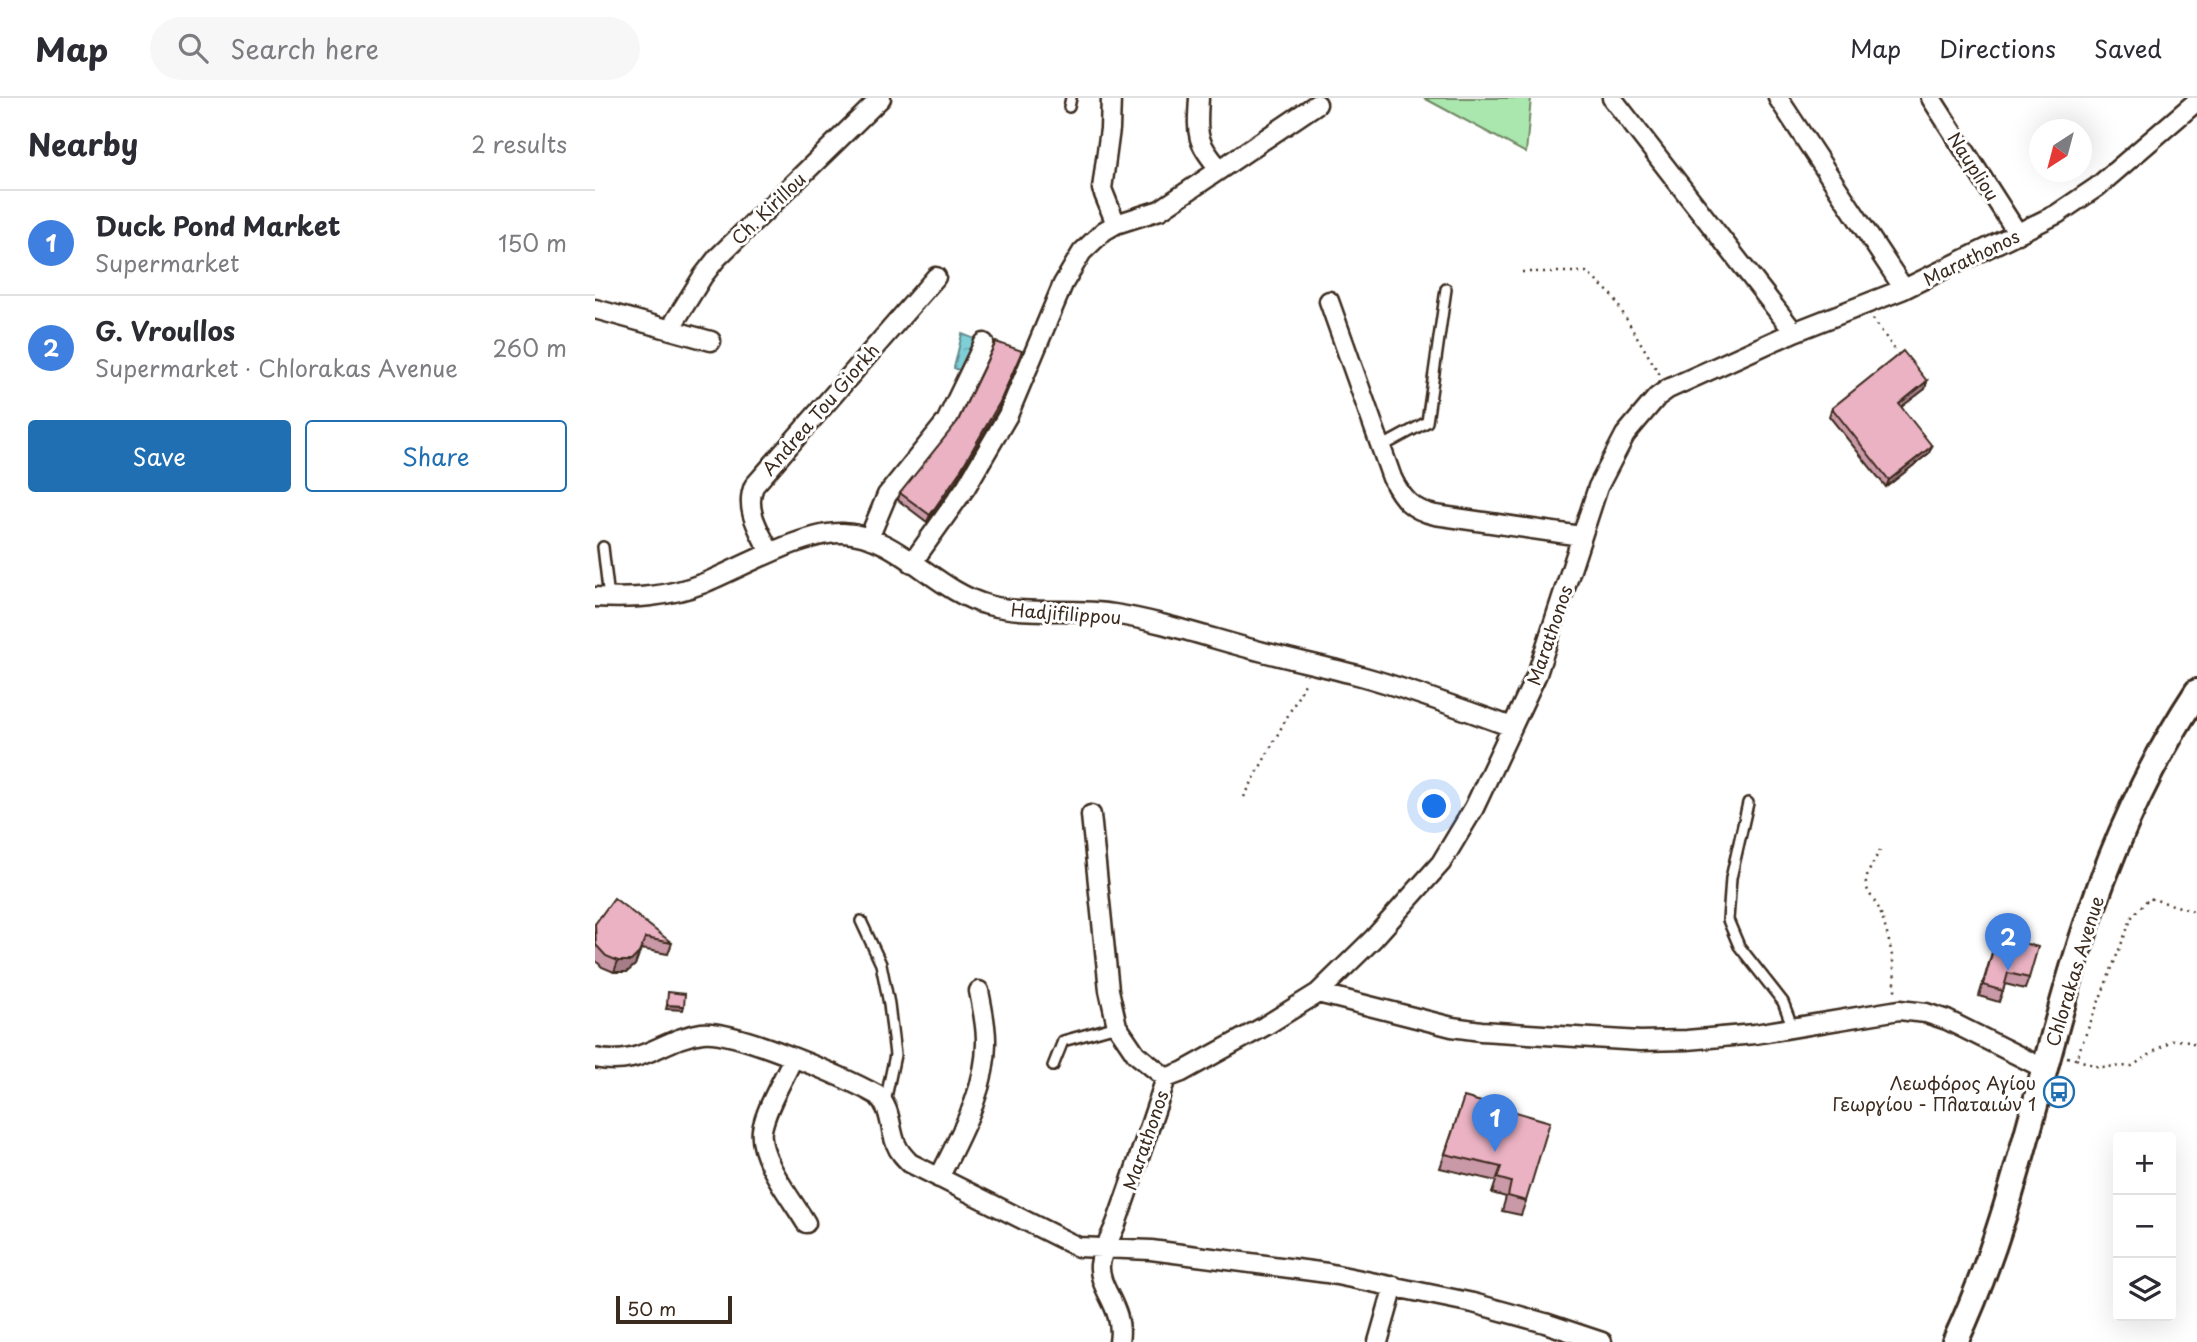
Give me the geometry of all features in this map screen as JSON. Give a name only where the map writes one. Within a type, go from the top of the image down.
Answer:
[{"type":"main road","name":"Chlorakas Avenue","points":[[1955,1342],[1986,1269],[2003,1220],[2073,966],[2114,849],[2163,747],[2197,692]]},
{"type":"street","name":"Ch. Kirillou","points":[[670,329],[684,304],[717,258],[881,98]]},
{"type":"street","points":[[1111,98],[1102,189],[1116,224]]},
{"type":"street","points":[[1199,98],[1198,138],[1203,150],[1219,168]]},
{"type":"street","points":[[1612,98],[1794,332]]},
{"type":"street","points":[[1778,98],[1904,289]]},
{"type":"street","name":"Naupliou","points":[[1931,98],[2018,234]]},
{"type":"street","name":"Marathonos","points":[[1119,1342],[1121,1326],[1118,1313],[1100,1263],[1166,1078],[1254,1032],[1318,993],[1374,937],[1440,863],[1474,808],[1537,674],[1598,487],[1625,435],[1644,409],[1668,389],[1794,332],[1904,289],[2057,214],[2097,187],[2197,101]]},
{"type":"street","points":[[912,563],[965,487],[1008,415],[1072,267],[1091,241],[1116,224],[1160,210],[1317,104]]},
{"type":"street","name":"Andrea Tou Giorkh","points":[[770,553],[749,506],[749,497],[754,486],[936,277]]},
{"type":"street","points":[[1329,301],[1381,447],[1401,495],[1409,505],[1422,512],[1581,536]]},
{"type":"street","points":[[595,309],[711,341]]},
{"type":"street","points":[[869,538],[887,495],[946,422],[983,344]]},
{"type":"street","name":"Hadjifilippou","points":[[602,597],[638,598],[670,594],[702,584],[770,553],[823,534],[841,533],[882,543],[948,588],[975,601],[1003,609],[1115,614],[1315,664],[1417,693],[1512,727]]},
{"type":"street","points":[[1091,815],[1109,990],[1117,1026],[1136,1054],[1166,1078]]},
{"type":"street","points":[[939,1178],[966,1123],[984,1068],[986,1040],[979,991]]},
{"type":"street","points":[[1318,993],[1452,1027],[1593,1040],[1687,1040],[1793,1028],[1892,1010],[1926,1013],[2047,1061]]},
{"type":"street","points":[[595,1058],[621,1062],[700,1034],[713,1033],[738,1038],[869,1091],[885,1102],[900,1152],[910,1163],[1078,1247],[1151,1250],[1327,1273],[1533,1319],[1602,1342]]},
{"type":"street","points":[[793,1058],[765,1121],[762,1142],[769,1162],[807,1223]]},
{"type":"street","points":[[1378,1342],[1394,1286]]},
{"type":"lane","points":[[1381,447],[1427,422],[1446,289]]},
{"type":"lane","points":[[602,597],[603,547]]},
{"type":"lane","points":[[1748,803],[1731,878],[1728,920],[1739,946],[1783,1002],[1793,1028]]},
{"type":"lane","points":[[861,921],[881,964],[889,1004],[895,1055],[885,1102]]},
{"type":"lane","points":[[1053,1066],[1063,1041],[1117,1026]]},
{"type":"path","points":[[1522,272],[1586,272],[1612,295],[1668,389]]},
{"type":"path","points":[[1864,304],[1898,354]]},
{"type":"path","points":[[1244,797],[1315,664]]},
{"type":"path","points":[[1880,850],[1866,883],[1868,892],[1878,907],[1896,971],[1892,1010]]},
{"type":"path","points":[[2076,1059],[2132,917],[2149,898],[2197,912]]},
{"type":"path","points":[[2047,1061],[2076,1059],[2099,1067],[2115,1068],[2132,1066],[2172,1040],[2191,1041],[2197,1047]]},
{"type":"green space","points":[[1424,98],[1531,98],[1526,153]]},
{"type":"water","points":[[962,334],[980,341],[963,372],[954,368]]},
{"type":"building","points":[[996,342],[1022,351],[1000,402],[959,473],[930,515],[900,493],[958,421]]},
{"type":"building","points":[[1903,351],[1927,381],[1899,404],[1932,446],[1889,480],[1832,408]]},
{"type":"building","points":[[614,898],[672,943],[645,938],[639,953],[631,961],[618,961],[606,956],[596,945],[595,924]]},
{"type":"building","points":[[1997,936],[2038,947],[2029,978],[2008,973],[2003,991],[1983,985]]},
{"type":"building","points":[[668,992],[685,994],[684,1006],[667,1005]]},
{"type":"building","points":[[1464,1097],[1550,1122],[1526,1201],[1508,1196],[1511,1182],[1497,1178],[1501,1167],[1445,1154]]},
{"type":"place","name":"G. Vroullos","points":[[2008,971]]},
{"type":"place","name":"Λεωφόρος Αγίου Γεωργίου - Πλαταιών 1","points":[[2059,1092]]},
{"type":"place","name":"Duck Pond Market","points":[[1495,1152]]}]
